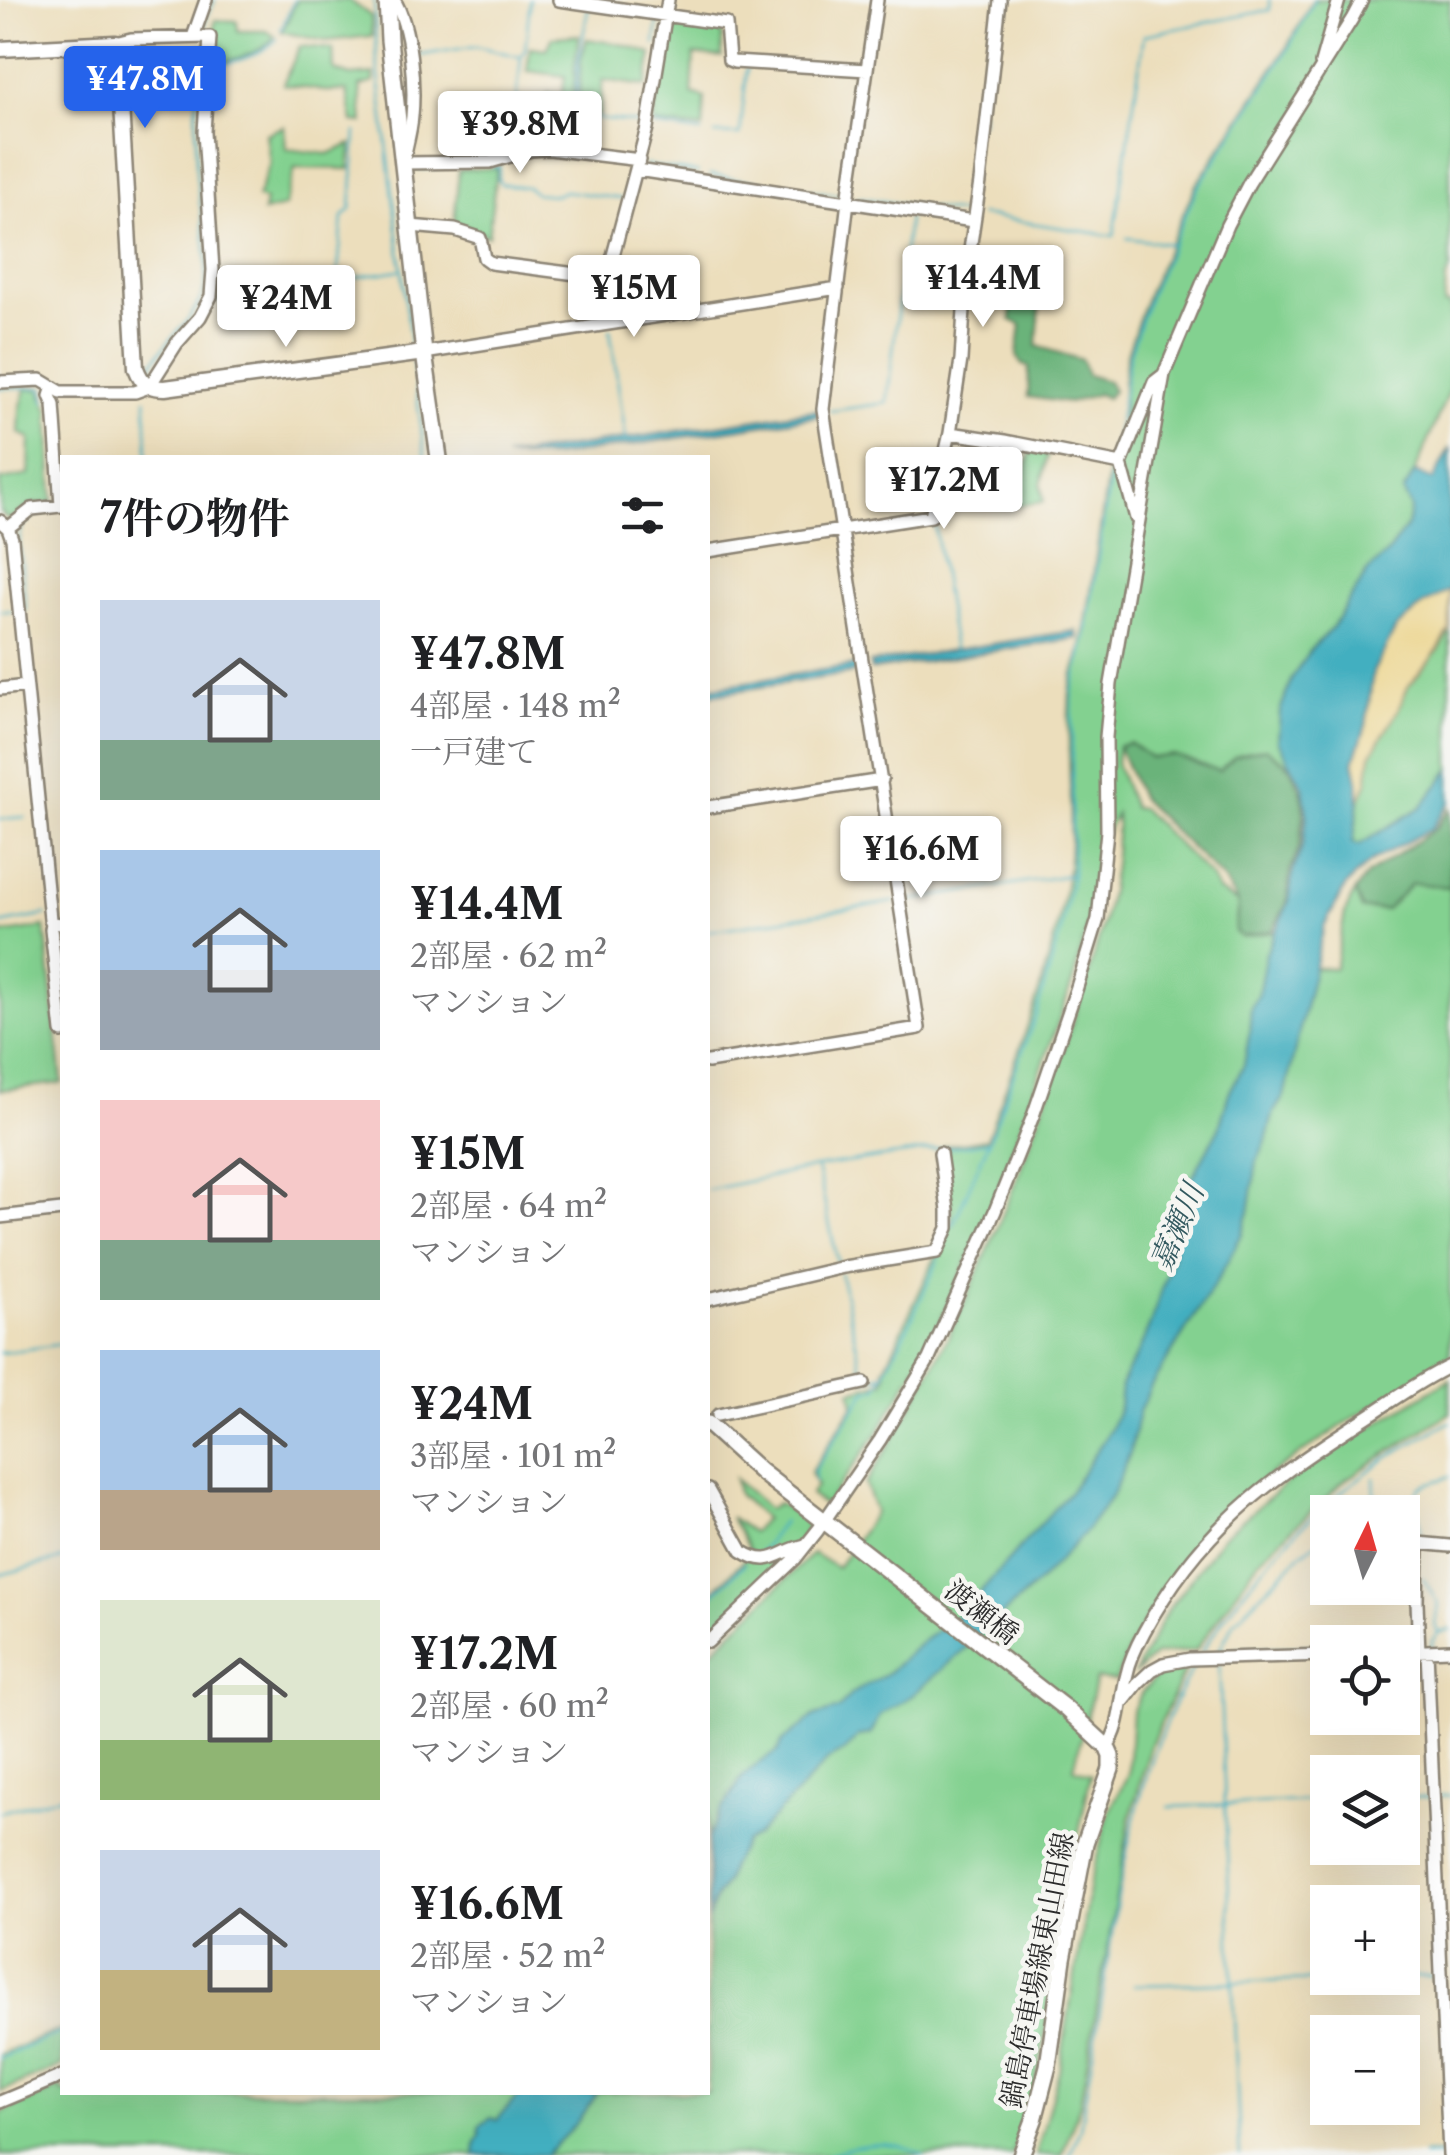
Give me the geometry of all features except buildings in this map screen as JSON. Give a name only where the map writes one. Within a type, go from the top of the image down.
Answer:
[{"type":"main road","points":[[390,0],[388,40],[439,455]]},
{"type":"main road","points":[[713,1420],[761,1472],[827,1523]]},
{"type":"main road","name":"渡瀬橋","points":[[827,1523],[1066,1709],[1103,1744]]},
{"type":"main road","name":"鍋島停車場線東山田線","points":[[1021,2155],[1048,2066],[1085,1843],[1111,1770],[1111,1756],[1103,1744]]},
{"type":"street","points":[[193,36],[206,0]]},
{"type":"street","points":[[559,0],[726,24],[726,54],[734,62],[867,70]]},
{"type":"street","points":[[614,322],[607,278],[648,128],[668,0]]},
{"type":"street","points":[[710,1062],[919,1028],[823,408],[877,0]]},
{"type":"street","points":[[710,551],[931,516],[950,434],[960,360],[966,278],[1000,0]]},
{"type":"street","points":[[1319,73],[1338,0]]},
{"type":"street","points":[[710,1640],[827,1523],[929,1359],[995,1211],[1032,1116],[1098,920],[1107,831],[1106,737],[1111,684],[1164,374],[1226,225],[1362,0]]},
{"type":"street","points":[[0,49],[115,43],[131,38],[210,37],[204,132],[214,270],[211,296],[148,387]]},
{"type":"street","points":[[115,43],[136,368],[141,382],[148,387]]},
{"type":"street","points":[[402,163],[490,162],[539,149],[974,221]]},
{"type":"street","points":[[410,226],[456,230],[480,238],[484,258],[491,263],[607,278]]},
{"type":"street","points":[[0,382],[41,380],[61,392],[135,392],[148,387],[165,388],[424,353],[838,288]]},
{"type":"street","points":[[1137,522],[1122,464],[1154,382],[1164,374]]},
{"type":"street","points":[[53,388],[50,396],[54,405],[60,492]]},
{"type":"street","points":[[950,434],[1122,464]]},
{"type":"street","points":[[60,506],[32,509],[4,524],[12,539],[48,904],[55,922],[50,929],[60,1015]]},
{"type":"street","points":[[0,689],[26,686]]},
{"type":"street","points":[[710,807],[882,780]]},
{"type":"street","points":[[710,1299],[844,1266],[937,1252],[948,1228],[940,1153]]},
{"type":"street","points":[[0,1217],[60,1210]]},
{"type":"street","points":[[1103,1744],[1114,1733],[1126,1674],[1145,1631],[1168,1590],[1213,1533],[1296,1463],[1450,1366]]},
{"type":"street","points":[[713,1420],[864,1383]]},
{"type":"street","points":[[710,1494],[742,1551],[751,1557],[761,1561],[778,1557],[806,1544]]},
{"type":"street","points":[[1449,2153],[1421,1543],[1450,1546]]},
{"type":"street","points":[[1420,1649],[1450,1650]]},
{"type":"street","points":[[1122,1704],[1138,1683],[1163,1664],[1190,1659],[1310,1656]]},
{"type":"street","points":[[0,2102],[60,2077]]},
{"type":"green space","points":[[297,0],[349,0],[371,16],[372,36],[326,41],[282,32]]},
{"type":"green space","points":[[1313,0],[1450,0],[1450,270],[1444,305],[1450,305],[1450,388],[1404,491],[1411,507],[1407,526],[1387,554],[1367,572],[1332,628],[1311,649],[1278,741],[1294,768],[1265,748],[1236,756],[1219,771],[1173,755],[1151,759],[1118,746],[1116,763],[1133,808],[1142,809],[1211,877],[1218,891],[1238,903],[1242,937],[1276,931],[1266,953],[1313,968],[1335,968],[1345,913],[1355,891],[1362,909],[1412,883],[1450,887],[1450,1363],[1356,1416],[1255,1485],[1198,1543],[1163,1588],[1116,1681],[1096,1679],[1074,1768],[1091,1774],[1072,1865],[1044,2043],[1027,2118],[1012,2155],[0,2155],[0,2113],[60,2088],[60,2095],[710,2095],[710,1653],[813,1553],[837,1568],[875,1512],[865,1484],[955,1322],[1027,1152],[1102,926],[1113,870],[1116,814],[1099,846],[1093,903],[1073,981],[991,1209],[929,1346],[877,1434],[825,1506],[810,1495],[817,1485],[810,1473],[854,1405],[851,1391],[884,1382],[884,1370],[952,1221],[944,1146],[987,1139],[1053,943],[1070,853],[1070,693],[1083,641],[1109,467],[1124,449],[1129,422],[1123,420],[1127,354],[1147,295],[1196,185],[1287,47]]},
{"type":"green space","points":[[215,20],[237,21],[238,31],[266,31],[275,36],[246,55],[212,61]]},
{"type":"green space","points":[[668,20],[722,27],[722,57],[694,55],[692,94],[705,98],[703,129],[653,124]]},
{"type":"green space","points":[[579,35],[573,111],[547,107],[548,93],[562,95],[565,76],[527,71],[530,47],[547,49],[553,37]]},
{"type":"green space","points":[[587,39],[652,54],[646,86],[603,80],[599,116],[578,110],[581,59]]},
{"type":"green space","points":[[300,46],[333,49],[334,70],[350,76],[374,74],[374,82],[360,86],[363,123],[353,122],[347,91],[283,84]]},
{"type":"green space","points":[[284,126],[286,149],[328,154],[352,144],[349,169],[295,168],[284,207],[263,212],[265,200],[257,198],[270,163],[266,134]]},
{"type":"green space","points":[[497,168],[488,236],[454,225],[459,170]]},
{"type":"green space","points":[[1006,272],[1025,273],[1028,280],[1041,283],[1037,346],[1082,360],[1087,375],[1108,381],[1113,391],[1107,398],[1097,394],[1069,403],[1028,397],[1029,367],[1022,365],[1017,356],[1021,325],[1011,320],[1012,296],[1004,290]]},
{"type":"green space","points":[[26,389],[40,389],[49,410],[53,502],[32,505],[8,520],[0,512],[0,480],[29,475],[30,438],[19,433]]},
{"type":"green space","points":[[1031,451],[1048,454],[1041,484],[1044,502],[1004,507],[1009,478],[1023,478]]},
{"type":"green space","points":[[1450,630],[1450,770],[1421,807],[1359,845],[1353,843],[1370,755],[1408,687]]},
{"type":"green space","points":[[1130,743],[1151,758],[1173,755],[1219,771],[1235,756],[1265,748],[1289,766],[1301,790],[1304,814],[1300,845],[1290,871],[1287,903],[1272,931],[1241,937],[1235,932],[1238,903],[1222,878],[1141,799],[1118,746]]},
{"type":"green space","points":[[1450,809],[1450,887],[1412,883],[1386,910],[1362,909],[1355,891],[1367,875],[1435,829]]},
{"type":"green space","points":[[45,927],[60,1083],[0,1090],[0,934]]},
{"type":"green space","points":[[1450,1379],[1450,1413],[1345,1480],[1329,1495],[1310,1495],[1310,1513],[1259,1560],[1196,1650],[1155,1655],[1134,1674],[1167,1611],[1223,1536],[1307,1466]]},
{"type":"green space","points":[[735,1479],[768,1509],[778,1503],[807,1522],[804,1534],[782,1564],[710,1630],[710,1594],[742,1562],[749,1549],[730,1517],[752,1532],[765,1519],[738,1494]]},
{"type":"green space","points":[[1188,1663],[1151,1745],[1130,1819],[1080,2105],[1062,2155],[1036,2155],[1060,2067],[1090,1883],[1109,1812],[1128,1774],[1132,1712],[1142,1692],[1161,1671]]},
{"type":"green space","points":[[60,2030],[60,2067],[0,2092],[0,2054]]},
{"type":"sand","points":[[1450,590],[1450,630],[1408,687],[1371,755],[1367,783],[1359,801],[1354,761],[1366,725],[1373,672],[1396,628],[1423,605]]},
{"type":"water","points":[[817,410],[818,416],[566,455],[518,455]]},
{"type":"water","name":"嘉瀬川","points":[[1450,447],[1450,590],[1423,605],[1396,628],[1373,672],[1366,725],[1354,761],[1359,801],[1353,843],[1359,845],[1421,807],[1450,770],[1450,802],[1432,828],[1372,861],[1355,876],[1324,927],[1284,1096],[1274,1112],[1257,1161],[1242,1234],[1152,1384],[1111,1497],[1042,1579],[913,1695],[880,1715],[871,1734],[859,1736],[846,1750],[828,1760],[757,1835],[745,1842],[710,1914],[710,1834],[743,1776],[778,1751],[782,1742],[815,1716],[839,1709],[851,1694],[886,1674],[962,1612],[1071,1490],[1110,1430],[1119,1407],[1121,1386],[1151,1322],[1171,1262],[1180,1207],[1219,1128],[1229,1093],[1244,1065],[1251,1007],[1258,995],[1266,953],[1289,902],[1293,871],[1303,845],[1307,814],[1303,787],[1278,741],[1280,711],[1292,678],[1311,649],[1332,628],[1367,572],[1387,554],[1407,526],[1411,507],[1403,492],[1415,472],[1433,480]]},
{"type":"water","points":[[1076,631],[1078,638],[871,670],[870,663]]},
{"type":"water","points":[[857,665],[859,672],[710,695],[710,688]]},
{"type":"water","points":[[596,2095],[574,2126],[545,2155],[475,2155],[479,2127],[490,2118],[497,2120],[517,2097]]},
{"type":"waterway","points":[[204,31],[215,0]]},
{"type":"waterway","points":[[281,29],[294,0]]},
{"type":"waterway","points":[[374,0],[377,61],[411,346]]},
{"type":"waterway","points":[[503,155],[506,129],[517,100],[530,0]]},
{"type":"waterway","points":[[980,215],[1114,236],[1144,35],[1270,10],[1269,0]]},
{"type":"waterway","points":[[1114,455],[1129,356],[1149,296],[1197,188],[1288,49],[1314,0]]},
{"type":"waterway","points":[[590,9],[578,63],[575,110],[589,117],[641,125]]},
{"type":"waterway","points":[[655,44],[658,21]]},
{"type":"waterway","points":[[214,65],[248,57],[277,39]]},
{"type":"waterway","points":[[149,371],[197,307],[206,283],[196,167],[201,44]]},
{"type":"waterway","points":[[417,56],[476,46],[521,57]]},
{"type":"waterway","points":[[715,134],[740,135],[747,68]]},
{"type":"waterway","points":[[981,123],[982,111]]},
{"type":"waterway","points":[[653,126],[702,133]]},
{"type":"waterway","points":[[337,281],[343,217],[351,209],[356,132]]},
{"type":"waterway","points":[[645,165],[698,173]]},
{"type":"waterway","points":[[493,167],[500,166],[501,184],[527,187],[535,193],[556,195],[565,191],[622,199]]},
{"type":"waterway","points":[[417,169],[440,168]]},
{"type":"waterway","points":[[710,175],[841,195]]},
{"type":"waterway","points":[[857,197],[967,214]]},
{"type":"waterway","points":[[830,411],[887,403],[908,218]]},
{"type":"waterway","points":[[1127,238],[1170,244]]},
{"type":"waterway","points":[[216,301],[399,270]]},
{"type":"waterway","points":[[610,330],[626,439]]},
{"type":"waterway","points":[[413,362],[425,455]]},
{"type":"waterway","points":[[0,388],[43,387],[46,402]]},
{"type":"waterway","points":[[146,399],[148,455]]},
{"type":"waterway","points":[[957,429],[961,399]]},
{"type":"waterway","points":[[939,505],[955,440]]},
{"type":"waterway","points":[[953,1225],[1036,1014],[1060,934],[1072,875],[1072,691],[1086,634],[1111,471]]},
{"type":"waterway","points":[[26,611],[19,542],[22,526],[35,514]]},
{"type":"waterway","points":[[934,523],[954,650]]},
{"type":"waterway","points":[[0,611],[13,611]]},
{"type":"waterway","points":[[27,625],[37,733]]},
{"type":"waterway","points":[[0,819],[25,817]]},
{"type":"waterway","points":[[906,901],[1070,875]]},
{"type":"waterway","points":[[710,931],[894,902]]},
{"type":"waterway","points":[[0,924],[46,915]]},
{"type":"waterway","points":[[710,1190],[816,1167],[987,1142]]},
{"type":"waterway","points":[[817,1168],[838,1263]]},
{"type":"waterway","points":[[815,1481],[814,1470],[866,1391],[877,1388],[940,1256]]},
{"type":"waterway","points":[[840,1273],[864,1378]]},
{"type":"waterway","points":[[0,1353],[60,1344]]},
{"type":"waterway","points":[[866,1379],[882,1375]]},
{"type":"waterway","points":[[1202,1652],[1256,1577],[1321,1509],[1380,1463],[1450,1422]]},
{"type":"waterway","points":[[1415,1495],[1426,1485],[1450,1476]]},
{"type":"waterway","points":[[1374,1478],[1375,1500],[1384,1507],[1413,1505],[1422,1540]]},
{"type":"waterway","points":[[761,1551],[783,1522]]},
{"type":"waterway","points":[[1220,1648],[1235,1621],[1310,1547]]},
{"type":"waterway","points":[[0,1575],[60,1560]]},
{"type":"waterway","points":[[710,1597],[745,1563]]},
{"type":"waterway","points":[[1423,1578],[1438,1604],[1438,1633],[1432,1648]]},
{"type":"waterway","points":[[1438,1633],[1450,1630]]},
{"type":"waterway","points":[[1219,1655],[1219,1650],[1310,1647]]},
{"type":"waterway","points":[[1219,1663],[1240,2155]]},
{"type":"waterway","points":[[1070,2155],[1080,2129],[1133,1824],[1158,1743],[1195,1664]]},
{"type":"waterway","points":[[1439,1796],[1450,1796]]},
{"type":"waterway","points":[[0,1812],[60,1797]]},
{"type":"waterway","points":[[1420,1797],[1431,1797]]},
{"type":"waterway","points":[[1169,1807],[1310,1801]]},
{"type":"waterway","points":[[1420,1977],[1439,1976]]},
{"type":"waterway","points":[[1134,1985],[1310,1980]]},
{"type":"waterway","points":[[0,2058],[60,2033]]},
{"type":"waterway","points":[[828,2155],[876,2144],[923,2155]]},
{"type":"waterway","points":[[1423,2155],[1444,2154]]}]
